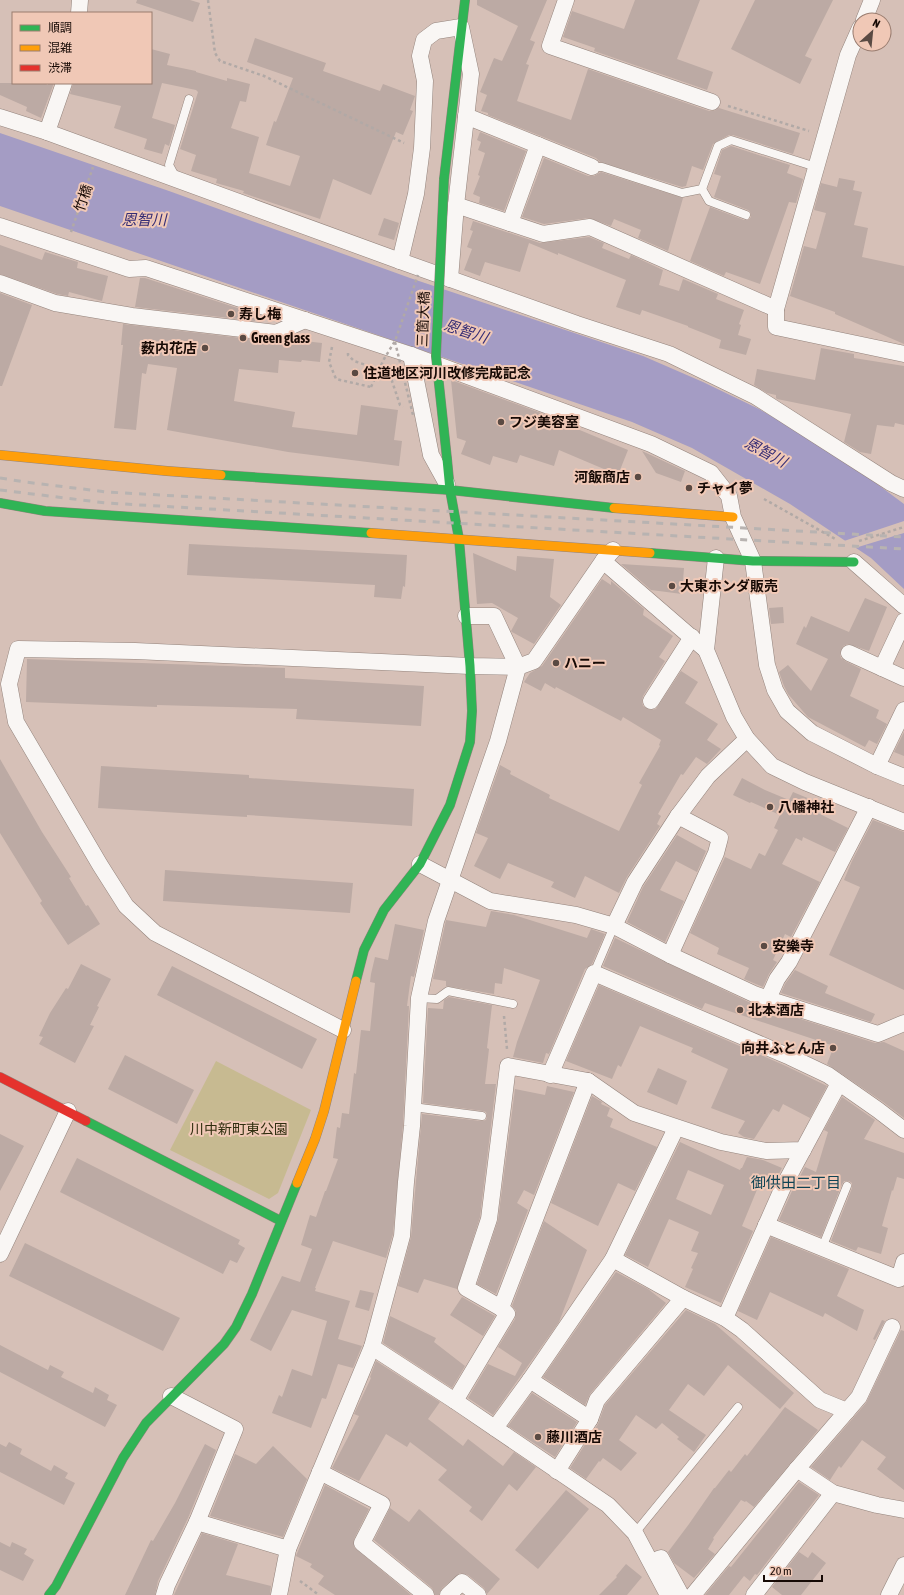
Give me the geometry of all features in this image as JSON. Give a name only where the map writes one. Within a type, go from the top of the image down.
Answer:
[{"type":"street","points":[[80,0],[80,12]]},
{"type":"street","name":"三箇大橋","points":[[49,1595],[56,1586],[122,1458],[146,1423],[224,1344],[236,1327],[252,1294],[319,1125],[364,950],[384,910],[420,864],[450,805],[470,742],[472,711],[466,616],[459,539],[450,490],[436,356],[444,179],[465,0]]},
{"type":"street","points":[[566,0],[550,46],[712,102]]},
{"type":"street","points":[[867,12],[872,0]]},
{"type":"street","points":[[400,262],[416,194],[422,148],[425,81],[420,56],[424,40],[436,31],[462,27],[471,74],[456,206],[450,279]]},
{"type":"street","points":[[852,46],[848,55],[776,309],[776,327],[904,354]]},
{"type":"street","points":[[48,132],[64,84]]},
{"type":"street","points":[[0,116],[48,132],[400,262],[577,324],[669,354],[755,396],[891,483],[904,489]]},
{"type":"street","points":[[466,116],[592,167]]},
{"type":"street","points":[[510,223],[538,145]]},
{"type":"street","points":[[456,206],[543,234],[590,227],[776,309]]},
{"type":"street","points":[[0,226],[129,269],[146,268],[410,355],[651,444],[711,473],[728,496],[733,517],[753,561],[767,665],[775,690],[787,711],[812,733],[877,766],[904,777]]},
{"type":"street","points":[[0,283],[55,303],[132,316],[276,333],[305,320]]},
{"type":"street","points":[[410,355],[431,455],[450,490]]},
{"type":"street","points":[[0,455],[167,471],[450,490],[588,506],[733,517]]},
{"type":"street","points":[[0,503],[45,511],[459,539],[608,555],[716,558],[753,561],[854,562],[904,606]]},
{"type":"street","points":[[608,555],[706,650],[734,718],[747,739],[772,766],[805,782],[904,822]]},
{"type":"street","points":[[343,1030],[155,933],[126,906],[100,865],[16,722],[9,684],[18,649],[135,651],[518,667],[534,661],[608,555]]},
{"type":"street","points":[[706,650],[716,558]]},
{"type":"street","points":[[279,1595],[288,1549],[372,1347],[402,1236],[413,1107],[419,998],[436,921],[451,882],[498,741],[518,667],[494,616],[466,616]]},
{"type":"street","points":[[882,668],[904,621]]},
{"type":"street","points":[[651,701],[692,637]]},
{"type":"street","points":[[849,653],[904,678]]},
{"type":"street","points":[[877,766],[904,710]]},
{"type":"street","points":[[614,926],[635,882],[678,816],[708,776],[747,739]]},
{"type":"street","points":[[768,999],[777,979],[789,962],[869,807]]},
{"type":"street","points":[[670,955],[716,852],[720,838],[678,816]]},
{"type":"street","points":[[420,864],[451,882],[490,901],[576,915],[614,926],[670,955],[768,999],[878,1034],[904,1023]]},
{"type":"street","points":[[550,1075],[594,972],[790,1057],[828,1076],[878,1110],[904,1130]]},
{"type":"street","points":[[455,1401],[507,1314],[501,1308],[466,1288],[489,1219],[508,1066],[588,1081],[634,1113],[721,1142],[766,1150],[803,1150]]},
{"type":"street","points":[[0,1077],[281,1221]]},
{"type":"street","points":[[501,1308],[588,1081]]},
{"type":"street","points":[[725,1318],[783,1187],[839,1083]]},
{"type":"street","points":[[0,1254],[68,1111]]},
{"type":"street","points":[[494,1428],[530,1380],[613,1259],[676,1128]]},
{"type":"street","points":[[766,1225],[899,1279],[904,1262]]},
{"type":"street","points":[[613,1259],[683,1298],[725,1318],[742,1330],[820,1400],[847,1411]]},
{"type":"street","points":[[557,1470],[590,1419],[597,1400],[683,1298]]},
{"type":"street","points":[[693,1595],[797,1469],[859,1397],[892,1327]]},
{"type":"street","points":[[372,1347],[455,1401],[608,1505],[634,1533],[668,1595]]},
{"type":"street","points":[[530,1380],[590,1419]]},
{"type":"street","points":[[164,1595],[167,1585],[197,1522],[235,1429],[171,1396]]},
{"type":"street","points":[[797,1469],[833,1493],[877,1505],[904,1510]]},
{"type":"street","points":[[320,1472],[382,1504],[362,1543],[426,1595]]},
{"type":"street","points":[[754,1595],[833,1493]]},
{"type":"street","points":[[197,1522],[288,1549]]},
{"type":"street","points":[[650,1562],[661,1558],[681,1595]]},
{"type":"street","points":[[889,1595],[904,1565]]},
{"type":"street","points":[[448,1595],[462,1582],[478,1595]]},
{"type":"lane","points":[[178,180],[169,165],[189,99]]},
{"type":"lane","points":[[702,189],[718,146],[731,140],[816,167]]},
{"type":"lane","points":[[592,167],[602,167],[682,193],[702,189]]},
{"type":"lane","points":[[702,189],[709,201],[746,215]]},
{"type":"lane","points":[[594,972],[614,926]]},
{"type":"lane","points":[[419,998],[437,999],[448,991],[513,1004]]},
{"type":"lane","points":[[413,1107],[482,1116]]},
{"type":"lane","points":[[822,1248],[847,1186]]},
{"type":"lane","points":[[634,1533],[738,1407]]},
{"type":"path","points":[[208,0],[215,53],[220,61],[264,76],[397,140],[422,148]]},
{"type":"path","points":[[712,102],[720,103],[825,136]]},
{"type":"path","name":"竹橋","points":[[70,237],[94,166]]},
{"type":"path","points":[[334,330],[330,362],[336,379],[371,387],[384,359],[395,341],[418,274]]},
{"type":"path","points":[[351,335],[348,355],[354,361],[384,371],[391,378],[400,404],[404,408]]},
{"type":"path","points":[[395,341],[413,415],[408,412]]},
{"type":"path","points":[[764,498],[839,542]]},
{"type":"path","points":[[856,542],[904,527]]},
{"type":"path","points":[[503,1003],[508,1066]]},
{"type":"green space","name":"川中新町東公園","points":[[216,1061],[311,1110],[278,1193],[269,1199],[170,1150]]},
{"type":"water","name":"恩智川","points":[[0,133],[169,191],[410,278],[643,356],[703,382],[759,409],[841,457],[904,504],[904,589],[871,558],[790,504],[692,448],[632,422],[0,206]]},
{"type":"pier","points":[[904,521],[904,533],[855,548],[844,541]]},
{"type":"building","points":[[137,0],[190,0],[200,3],[193,22],[136,3]]},
{"type":"building","points":[[477,0],[547,0],[530,40],[535,42],[526,64],[529,65],[517,101],[571,120],[588,69],[709,111],[714,111],[719,108],[800,133],[793,154],[729,135],[713,144],[703,170],[692,166],[686,186],[682,187],[600,162],[596,158],[488,115],[488,113],[481,111],[487,95],[480,92],[494,58],[502,61],[518,26],[477,5]]},
{"type":"building","points":[[635,0],[700,0],[677,59],[713,72],[707,90],[594,51],[595,48],[563,37],[572,11],[624,29]]},
{"type":"building","points":[[755,0],[833,0],[805,56],[812,59],[800,84],[731,49]]},
{"type":"building","points":[[255,38],[326,63],[323,71],[380,91],[383,84],[415,96],[410,110],[413,111],[403,135],[396,132],[371,195],[333,179],[320,219],[243,193],[244,191],[216,183],[217,179],[191,171],[196,155],[180,149],[198,92],[196,90],[162,83],[152,118],[175,125],[169,146],[165,144],[162,154],[144,149],[147,139],[114,128],[121,106],[70,94],[73,84],[152,84],[152,49],[170,54],[167,65],[196,71],[227,81],[227,78],[250,84],[246,102],[240,101],[231,128],[259,137],[249,173],[290,186],[300,156],[266,145],[274,121],[276,122],[293,78],[247,62]]},
{"type":"building","points":[[0,83],[54,84],[41,118],[26,111],[27,107],[0,95]]},
{"type":"building","points":[[480,132],[526,151],[504,211],[479,203],[480,197],[473,194],[480,176],[478,175],[485,153],[478,150],[481,142],[477,140]]},
{"type":"building","points":[[731,146],[790,165],[787,173],[803,179],[796,203],[789,202],[760,284],[726,272],[724,276],[690,261],[710,207],[744,220],[751,217],[748,210],[714,197],[721,176],[714,174],[722,150]]},
{"type":"building","points":[[544,158],[588,176],[594,176],[601,172],[683,198],[668,251],[638,238],[641,230],[614,219],[611,226],[589,218],[544,224],[522,217]]},
{"type":"building","points":[[839,178],[855,181],[853,190],[862,192],[854,225],[868,228],[862,257],[904,266],[904,344],[835,314],[835,312],[790,296],[804,246],[816,249],[826,213],[814,210],[821,183],[837,187]]},
{"type":"building","points":[[384,218],[399,223],[394,240],[378,235]]},
{"type":"building","points":[[473,221],[540,243],[589,237],[604,243],[602,248],[629,259],[631,255],[663,270],[659,285],[679,291],[683,279],[718,294],[716,299],[744,310],[739,324],[741,325],[738,335],[751,339],[746,355],[719,348],[721,340],[688,326],[642,310],[640,315],[616,307],[626,280],[529,243],[520,272],[485,262],[480,276],[464,270],[472,249],[467,247],[473,231],[470,230]]},
{"type":"building","points":[[0,245],[42,260],[45,252],[78,262],[77,268],[108,276],[102,301],[69,292],[68,296],[57,294],[0,274]]},
{"type":"building","points":[[140,278],[145,278],[256,314],[255,321],[135,307]]},
{"type":"building","points":[[0,293],[32,305],[2,386],[0,386]]},
{"type":"building","points":[[123,324],[275,342],[286,339],[322,343],[320,362],[279,360],[278,373],[239,369],[234,401],[295,412],[292,427],[357,435],[361,405],[398,410],[394,440],[402,441],[399,466],[288,452],[167,430],[177,368],[148,364],[146,374],[142,373],[136,430],[114,428],[123,345],[121,345]]},
{"type":"building","points":[[821,348],[854,354],[854,358],[904,366],[904,425],[895,423],[894,427],[877,425],[871,454],[860,452],[844,442],[851,414],[777,399],[776,395],[767,393],[754,385],[757,369],[815,380]]},
{"type":"building","points":[[451,380],[571,424],[570,426],[628,450],[618,475],[559,450],[554,466],[520,455],[517,463],[493,456],[490,465],[461,454],[466,441],[457,438]]},
{"type":"building","points":[[642,451],[685,471],[681,482],[656,473]]},
{"type":"building","points":[[189,544],[407,555],[405,587],[403,586],[401,599],[374,597],[375,585],[187,575]]},
{"type":"building","points":[[473,553],[516,571],[517,556],[554,559],[550,597],[561,605],[534,644],[511,631],[518,618],[492,603],[477,604]]},
{"type":"building","points":[[621,564],[684,568],[682,594],[651,590]]},
{"type":"building","points":[[602,579],[611,585],[611,581],[644,609],[643,615],[673,636],[659,657],[665,661],[643,696],[643,706],[650,710],[656,709],[681,671],[698,682],[685,703],[718,724],[707,740],[721,749],[707,764],[696,757],[683,775],[681,774],[658,814],[661,816],[657,824],[660,826],[627,877],[619,893],[585,876],[575,898],[551,887],[554,882],[508,863],[500,879],[474,866],[488,838],[476,833],[500,765],[511,771],[510,774],[550,795],[549,798],[619,831],[642,785],[639,783],[660,746],[661,740],[623,717],[621,721],[556,687],[555,689],[545,683],[541,691],[524,682],[530,673],[542,666]]},
{"type":"building","points":[[865,598],[887,607],[869,651],[848,644],[843,646],[840,654],[841,658],[845,661],[861,669],[850,696],[879,710],[876,718],[887,724],[877,744],[869,740],[865,747],[808,717],[788,694],[779,672],[788,665],[811,691],[828,659],[796,644],[804,626],[806,628],[811,616],[849,632]]},
{"type":"building","points":[[783,607],[784,623],[771,624],[769,608]]},
{"type":"building","points":[[27,659],[285,668],[285,678],[424,686],[421,726],[296,719],[297,709],[157,705],[157,707],[26,702]]},
{"type":"building","points":[[904,732],[904,756],[894,752]]},
{"type":"building","points":[[0,759],[42,832],[71,877],[69,878],[86,906],[88,905],[100,924],[68,945],[40,903],[42,901],[0,833]]},
{"type":"building","points":[[101,766],[249,775],[249,778],[414,789],[412,826],[247,815],[247,817],[98,808]]},
{"type":"building","points":[[742,778],[789,800],[793,792],[822,804],[818,813],[848,828],[835,852],[803,837],[802,841],[796,838],[782,864],[820,882],[791,937],[785,934],[773,960],[777,962],[763,987],[744,979],[749,968],[717,954],[719,948],[690,933],[725,857],[751,869],[759,853],[765,856],[778,830],[774,828],[780,815],[733,795]]},
{"type":"building","points":[[873,820],[904,832],[904,990],[829,955],[860,887],[844,880]]},
{"type":"building","points":[[677,835],[706,851],[697,872],[676,861],[660,890],[684,901],[665,942],[627,922],[643,887]]},
{"type":"building","points":[[165,870],[353,883],[350,913],[163,901]]},
{"type":"building","points":[[491,911],[514,915],[587,938],[591,929],[605,934],[592,964],[585,969],[549,1054],[546,1053],[543,1063],[513,1057],[540,980],[504,968],[502,984],[495,983],[494,994],[446,986],[446,981],[433,979],[446,920],[486,927]]},
{"type":"building","points":[[395,924],[424,930],[414,977],[411,976],[407,1006],[409,1006],[403,1125],[393,1234],[386,1258],[333,1241],[315,1291],[350,1301],[338,1339],[362,1346],[353,1368],[338,1364],[326,1399],[322,1398],[311,1428],[272,1413],[279,1395],[282,1397],[292,1369],[312,1376],[327,1321],[292,1310],[271,1351],[250,1340],[282,1276],[300,1282],[312,1249],[301,1245],[310,1215],[316,1217],[338,1159],[333,1158],[337,1127],[340,1128],[342,1113],[349,1114],[354,1073],[356,1074],[361,1030],[370,1031],[375,983],[370,982],[375,957],[388,960]]},
{"type":"building","points":[[615,938],[751,1003],[875,1043],[884,1042],[904,1051],[904,1118],[827,1064],[834,1046],[705,1003],[702,1009],[603,966]]},
{"type":"building","points":[[81,964],[111,979],[97,1006],[99,1007],[90,1025],[94,1026],[75,1063],[39,1044],[43,1037],[39,1036],[50,1013],[66,988],[68,989]]},
{"type":"building","points":[[172,966],[317,1039],[302,1069],[157,995]]},
{"type":"building","points":[[795,970],[828,986],[825,993],[875,1014],[871,1022],[781,993],[785,984]]},
{"type":"building","points":[[599,985],[786,1066],[827,1086],[810,1118],[783,1104],[779,1112],[773,1109],[754,1139],[744,1137],[738,1133],[745,1121],[711,1108],[728,1069],[691,1052],[693,1048],[640,1026],[621,1067],[618,1065],[612,1079],[566,1061]]},
{"type":"building","points":[[449,997],[492,1005],[485,1084],[496,1084],[480,1217],[457,1289],[424,1279],[418,1293],[398,1286],[411,1237],[422,1114],[481,1121],[486,1120],[487,1116],[486,1112],[483,1111],[423,1103],[428,1008],[443,1009],[444,1000]]},
{"type":"building","points":[[125,1055],[194,1090],[177,1124],[108,1089]]},
{"type":"building","points":[[658,1068],[687,1081],[677,1105],[647,1092]]},
{"type":"building","points":[[547,1086],[574,1092],[534,1195],[524,1190],[517,1203],[528,1210],[496,1294],[477,1284],[498,1220],[515,1089],[545,1095]]},
{"type":"building","points":[[592,1096],[602,1102],[601,1104],[610,1108],[607,1116],[613,1119],[610,1127],[657,1147],[635,1191],[618,1183],[598,1226],[551,1203]]},
{"type":"building","points":[[842,1097],[875,1120],[864,1139],[904,1153],[904,1179],[897,1177],[893,1191],[892,1190],[882,1226],[888,1228],[881,1254],[858,1247],[856,1251],[831,1241],[852,1188],[852,1183],[849,1181],[844,1181],[842,1184],[821,1237],[779,1220],[805,1167],[816,1172],[828,1132],[824,1130]]},
{"type":"building","points":[[0,1134],[24,1146],[0,1191]]},
{"type":"building","points":[[680,1142],[740,1170],[747,1157],[763,1160],[782,1168],[773,1185],[761,1180],[742,1226],[753,1231],[721,1303],[685,1287],[698,1253],[691,1251],[699,1232],[669,1219],[648,1267],[625,1255]],"holes":[[[688,1170],[724,1185],[711,1215],[676,1199]]]},
{"type":"building","points":[[77,1158],[240,1240],[238,1244],[245,1248],[237,1263],[230,1260],[223,1274],[60,1192]]},
{"type":"building","points":[[544,1221],[587,1250],[559,1322],[493,1415],[468,1398],[488,1364],[515,1376],[522,1363],[498,1347],[515,1319],[516,1311],[512,1306]]},
{"type":"building","points":[[771,1237],[849,1269],[837,1296],[864,1310],[857,1331],[825,1313],[823,1317],[770,1292],[757,1320],[738,1311]]},
{"type":"building","points":[[25,1243],[180,1318],[163,1351],[9,1276]]},
{"type":"building","points":[[616,1272],[648,1289],[666,1303],[590,1394],[585,1405],[543,1377]]},
{"type":"building","points":[[360,1290],[374,1293],[369,1311],[355,1307]]},
{"type":"building","points":[[462,1297],[495,1316],[483,1336],[450,1315]]},
{"type":"building","points":[[686,1310],[715,1324],[794,1393],[780,1409],[728,1365],[704,1396],[688,1384],[669,1410],[706,1435],[694,1452],[677,1439],[679,1437],[662,1423],[656,1429],[636,1415],[619,1440],[637,1453],[621,1471],[603,1458],[600,1462],[599,1461],[586,1479],[570,1468],[598,1424],[605,1405]]},
{"type":"building","points":[[390,1316],[436,1338],[434,1342],[465,1366],[452,1388],[383,1343]]},
{"type":"building","points":[[882,1320],[885,1321],[875,1340],[873,1339]]},
{"type":"building","points":[[901,1330],[904,1331],[904,1490],[877,1469],[886,1457],[862,1440],[841,1468],[839,1466],[830,1480],[811,1467],[866,1403]]},
{"type":"building","points":[[0,1345],[48,1370],[50,1365],[64,1372],[61,1377],[93,1393],[95,1387],[109,1395],[107,1400],[117,1405],[105,1427],[0,1372]]},
{"type":"building","points":[[376,1361],[440,1402],[428,1419],[463,1446],[468,1439],[503,1466],[514,1452],[536,1467],[517,1491],[509,1484],[482,1521],[469,1511],[472,1507],[438,1480],[447,1470],[410,1442],[407,1447],[386,1434],[359,1481],[332,1468],[359,1416],[354,1414],[371,1378],[370,1377]]},
{"type":"building","points":[[532,1393],[577,1422],[555,1457],[508,1426]]},
{"type":"building","points":[[785,1407],[818,1430],[754,1507],[746,1501],[741,1500],[713,1538],[714,1539],[708,1549],[715,1554],[694,1578],[674,1563],[668,1552],[714,1488],[729,1470],[731,1472],[745,1454],[747,1456]]},
{"type":"building","points":[[9,1442],[22,1449],[20,1454],[51,1471],[54,1465],[68,1473],[65,1478],[75,1483],[64,1505],[0,1472],[0,1444],[6,1447]]},
{"type":"building","points":[[205,1444],[216,1450],[188,1518],[158,1581],[155,1595],[125,1595],[151,1540],[153,1541],[175,1503]]},
{"type":"building","points":[[273,1446],[307,1479],[283,1537],[210,1516],[235,1454],[256,1464]]},
{"type":"building","points":[[799,1482],[819,1495],[757,1575],[755,1574],[750,1581],[744,1576],[729,1595],[705,1595],[729,1566],[731,1567]]},
{"type":"building","points":[[325,1485],[369,1509],[354,1539],[354,1547],[411,1595],[335,1595],[318,1584],[324,1576],[310,1567],[312,1564],[296,1556]]},
{"type":"building","points":[[566,1490],[589,1509],[538,1569],[515,1550]]},
{"type":"building","points":[[390,1508],[409,1522],[419,1509],[500,1579],[487,1594],[484,1588],[468,1575],[460,1573],[442,1588],[439,1595],[435,1595],[432,1588],[374,1540]]},
{"type":"building","points":[[202,1533],[238,1544],[226,1575],[271,1586],[270,1595],[174,1595]]},
{"type":"building","points":[[0,1542],[10,1547],[12,1542],[27,1549],[24,1554],[34,1560],[23,1581],[0,1570]]},
{"type":"building","points":[[799,1552],[808,1558],[812,1552],[826,1563],[801,1595],[782,1595],[772,1587]]},
{"type":"building","points":[[626,1564],[642,1577],[627,1595],[599,1595],[617,1577],[616,1576]]},
{"type":"railway","points":[[0,478],[107,492],[904,537]]},
{"type":"railway","points":[[0,490],[106,503],[904,549]]},
{"type":"traffic: fast","points":[[444,179],[465,0]]},
{"type":"traffic: fast","points":[[444,179],[436,356],[447,459]]},
{"type":"traffic: fast","points":[[356,981],[364,950],[384,910],[420,864],[450,805],[470,742],[472,711],[470,666],[459,539],[450,490],[447,459]]},
{"type":"traffic: fast","points":[[221,475],[450,490],[614,508]]},
{"type":"traffic: fast","points":[[0,503],[45,511],[371,533]]},
{"type":"traffic: fast","points":[[650,553],[753,561],[854,562]]},
{"type":"traffic: fast","points":[[86,1121],[281,1221]]},
{"type":"traffic: fast","points":[[49,1595],[56,1586],[123,1458],[146,1423],[224,1344],[236,1327],[252,1294],[297,1183]]},
{"type":"traffic: slow","points":[[0,455],[221,475]]},
{"type":"traffic: slow","points":[[614,508],[733,517]]},
{"type":"traffic: slow","points":[[371,533],[650,553]]},
{"type":"traffic: slow","points":[[297,1183],[315,1139],[324,1111],[356,981]]},
{"type":"traffic: jam","points":[[0,1077],[86,1121]]},
{"type":"place","name":"寿し梅","points":[[231,314]]},
{"type":"place","name":"Green glass","points":[[243,338]]},
{"type":"place","name":"薮内花店","points":[[205,348]]},
{"type":"place","name":"住道地区河川改修完成記念","points":[[355,373]]},
{"type":"place","name":"フジ美容室","points":[[501,422]]},
{"type":"place","name":"河飯商店","points":[[638,477]]},
{"type":"place","name":"チャイ夢","points":[[689,488]]},
{"type":"place","name":"大東ホンダ販売","points":[[672,586]]},
{"type":"place","name":"ハニー","points":[[556,663]]},
{"type":"place","name":"八幡神社","points":[[770,807]]},
{"type":"place","name":"安樂寺","points":[[764,946]]},
{"type":"place","name":"北本酒店","points":[[740,1010]]},
{"type":"place","name":"向井ふとん店","points":[[833,1048]]},
{"type":"place","name":"藤川酒店","points":[[538,1437]]},
{"type":"district","name":"御供田二丁目","points":[[796,1182]]}]
